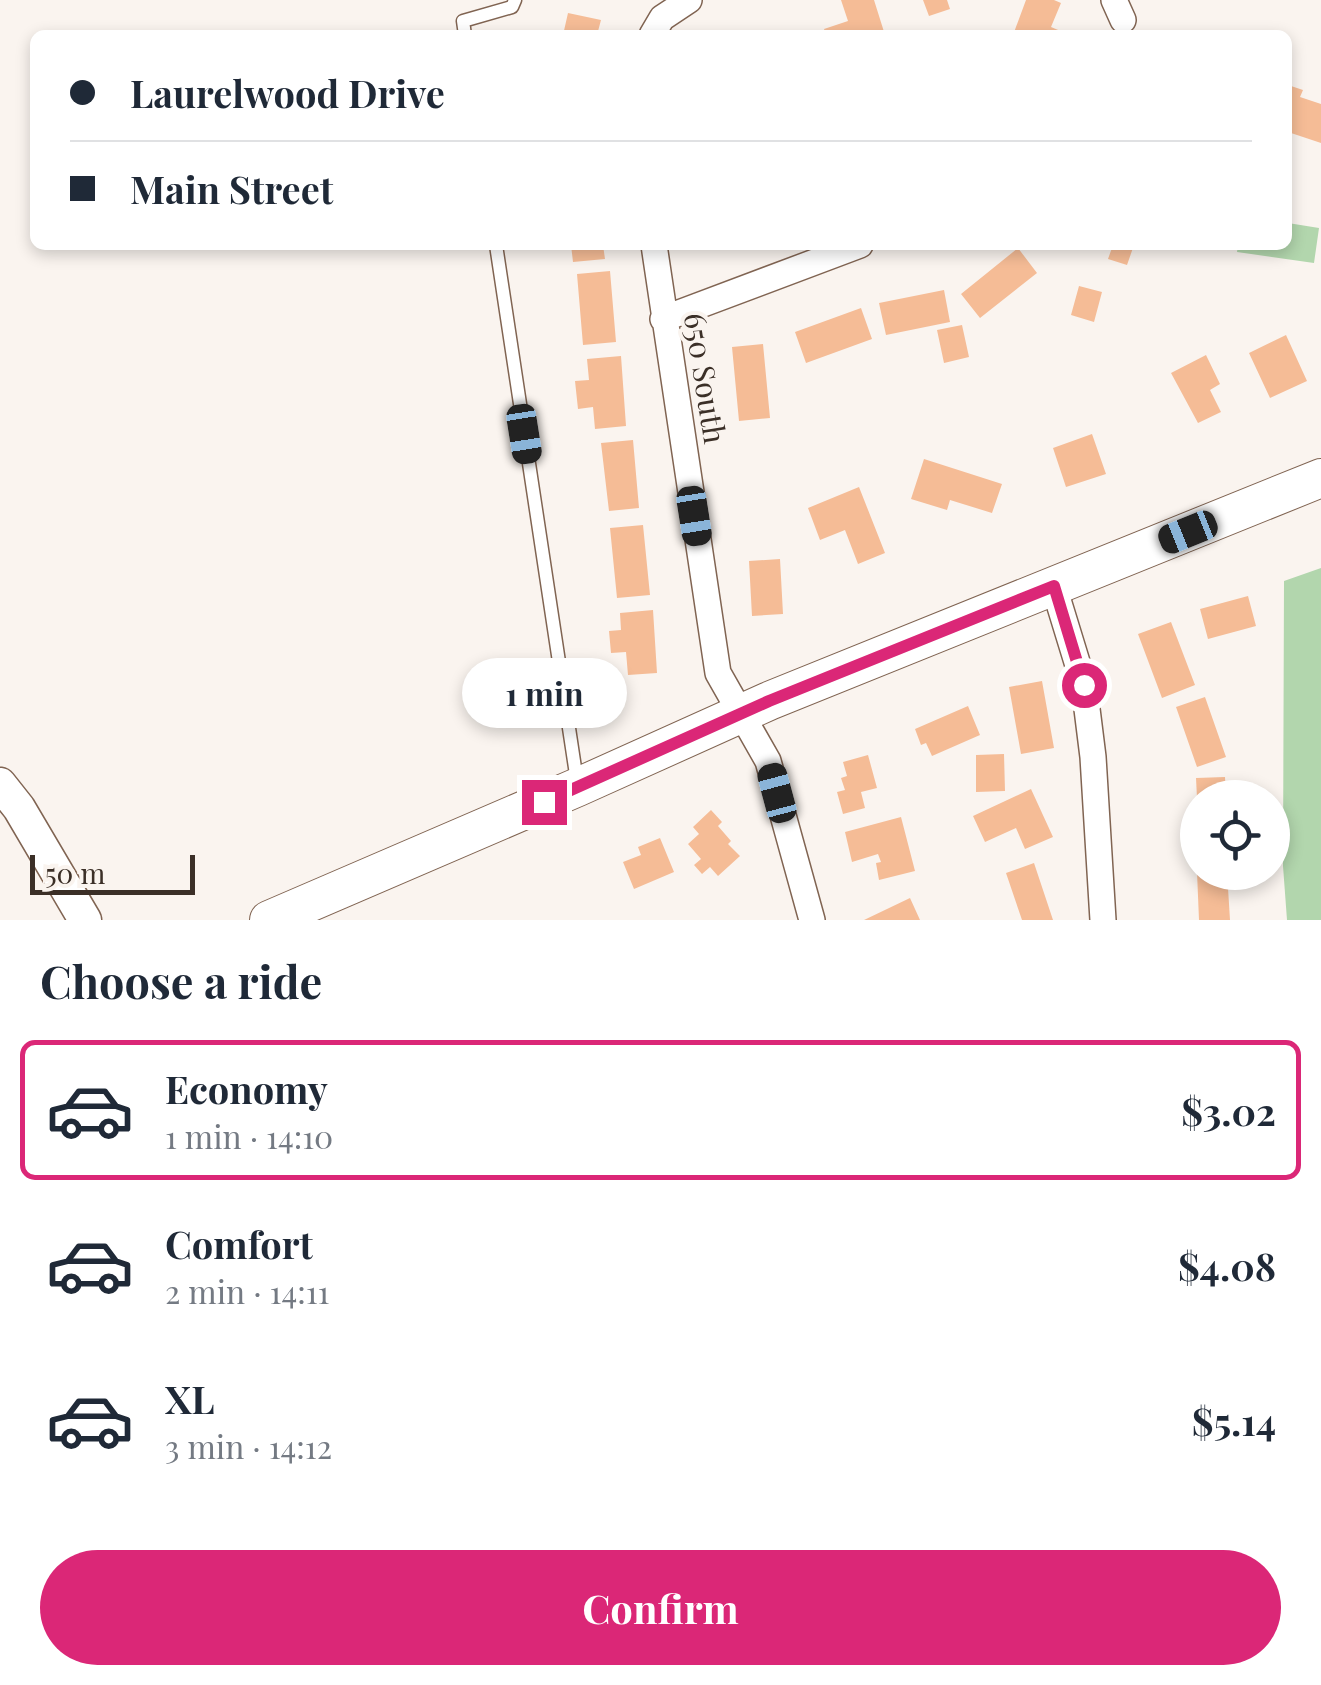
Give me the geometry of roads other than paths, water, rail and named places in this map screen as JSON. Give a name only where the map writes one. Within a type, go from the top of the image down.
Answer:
[{"type":"main road","points":[[268,920],[578,788],[741,713],[1321,478]]},
{"type":"street","points":[[655,30],[662,18],[689,0]]},
{"type":"street","name":"650 South","points":[[655,250],[718,673],[768,761],[812,920]]},
{"type":"street","points":[[663,319],[848,250]]},
{"type":"street","points":[[1054,586],[1084,685],[1094,758],[1104,920]]},
{"type":"street","points":[[0,784],[20,808],[85,920]]},
{"type":"lane","points":[[463,30],[462,21],[512,7],[515,0]]},
{"type":"lane","points":[[497,250],[578,788]]}]
